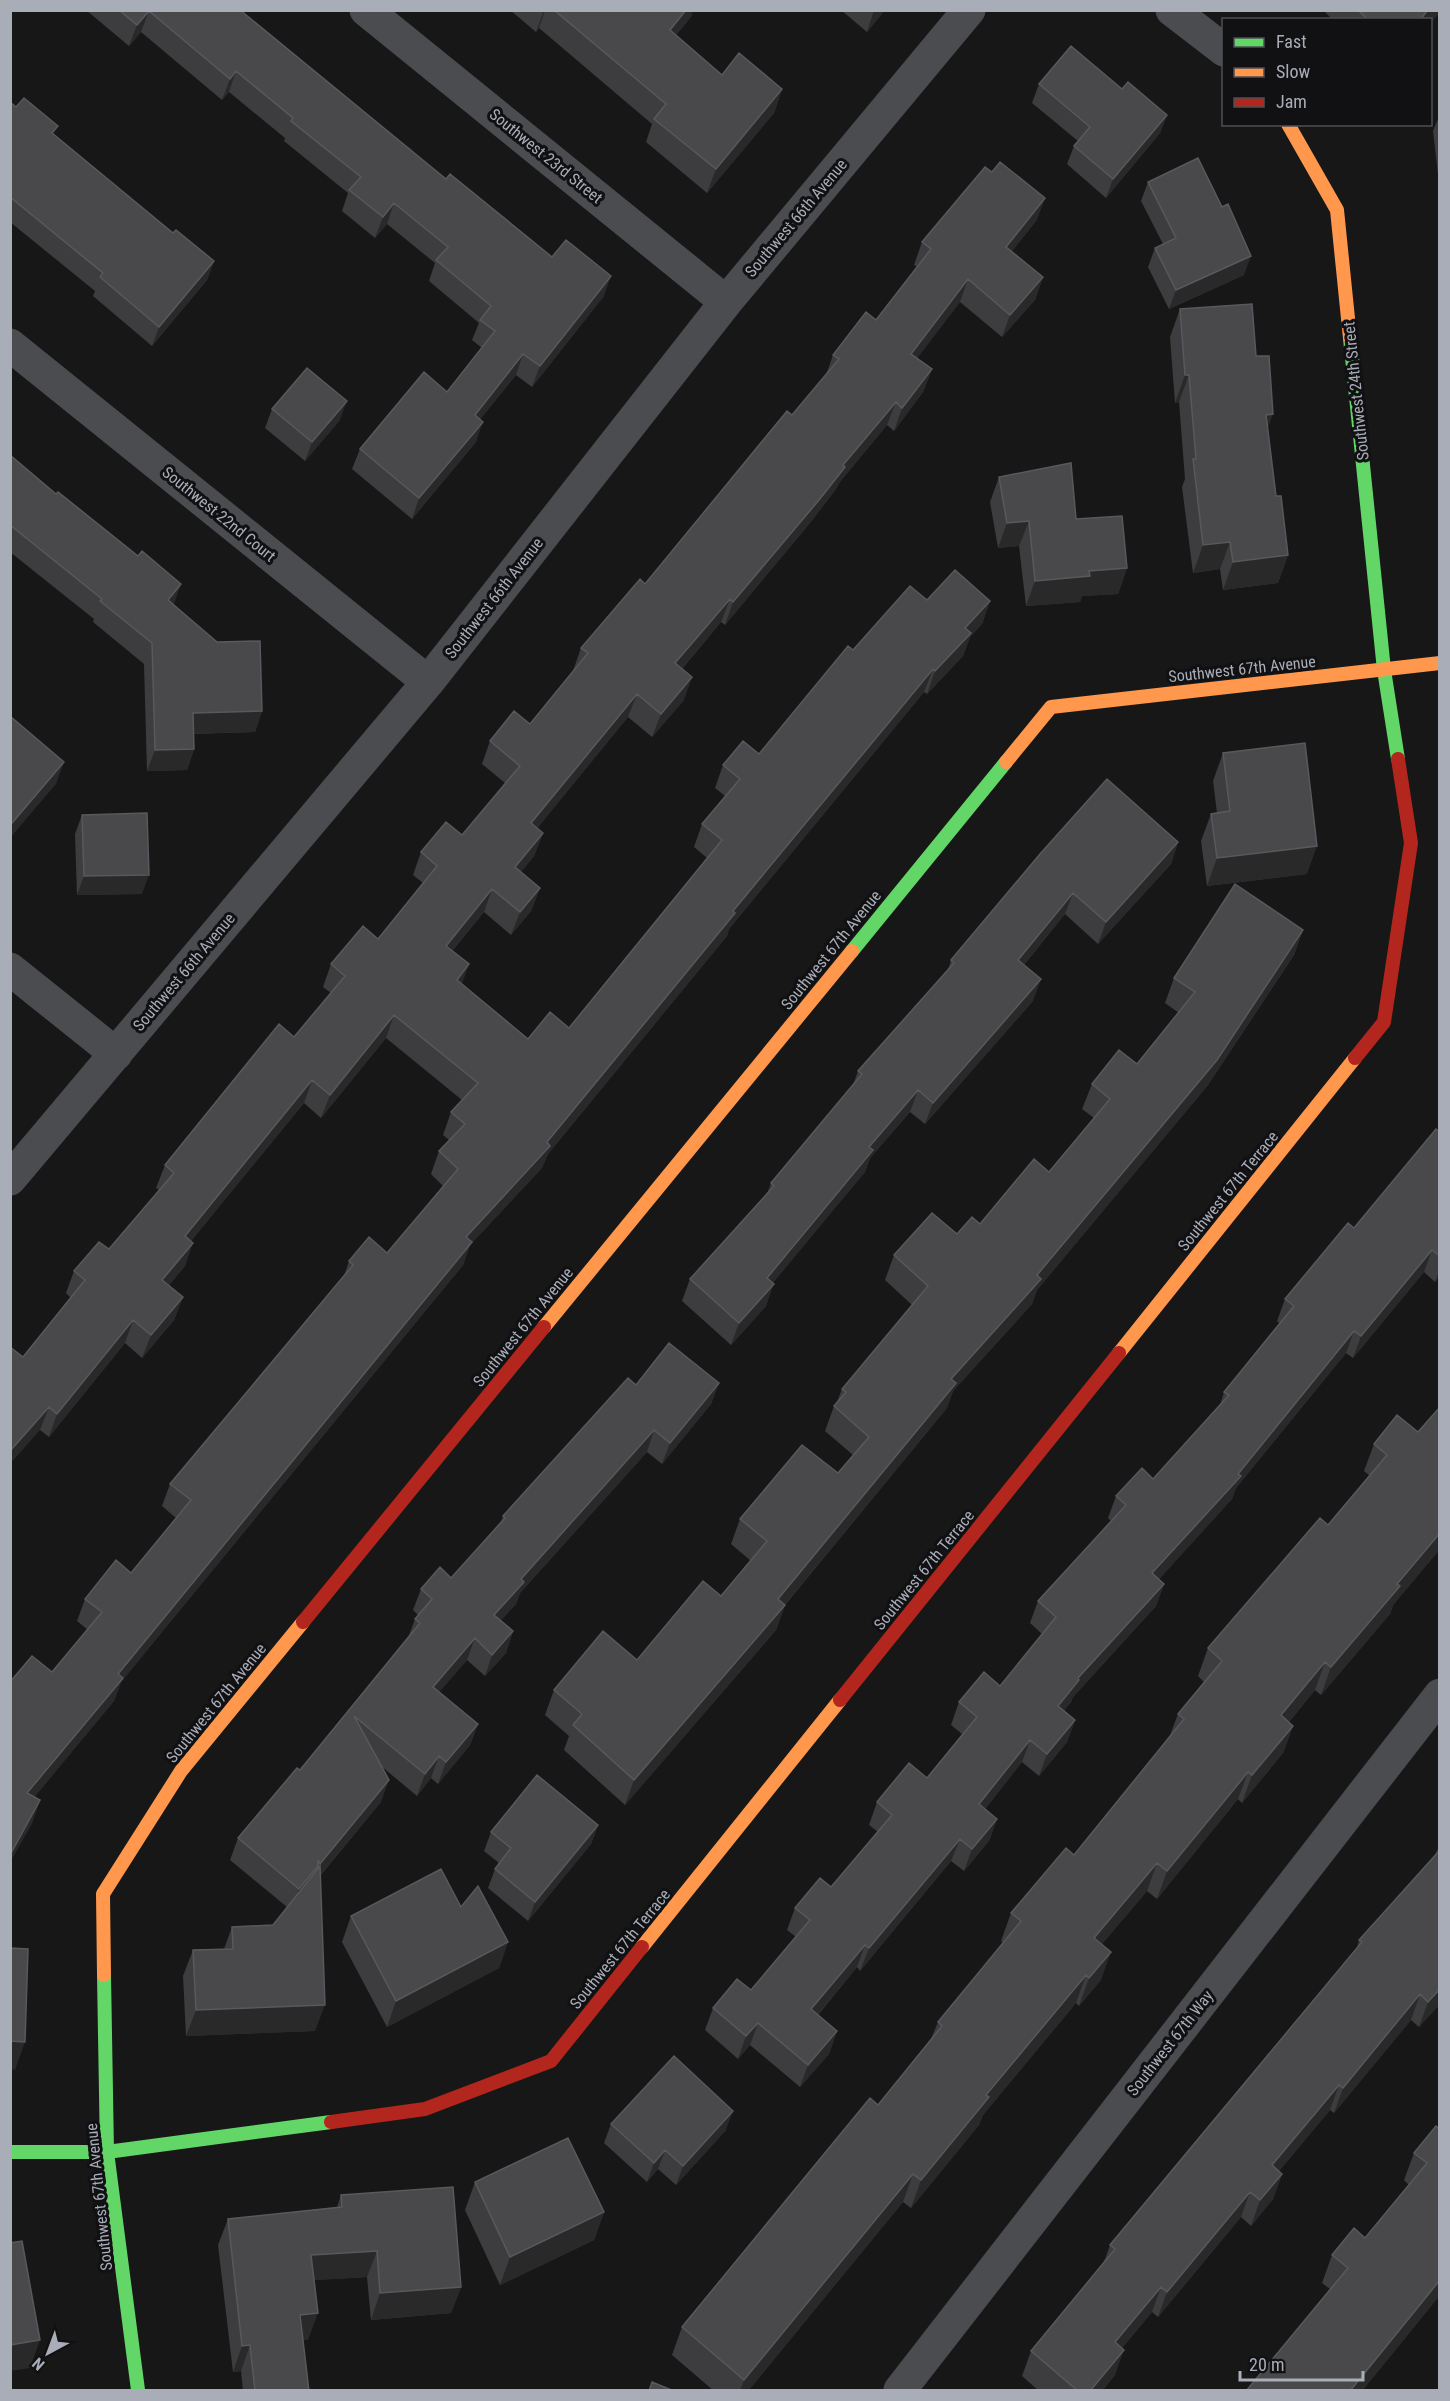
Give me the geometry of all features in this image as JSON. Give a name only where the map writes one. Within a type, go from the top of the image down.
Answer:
[{"type":"street","name":"Southwest 23rd Street","points":[[366,10],[726,302]]},
{"type":"street","name":"Southwest 66th Avenue","points":[[10,1179],[428,682],[726,302],[969,10]]},
{"type":"street","points":[[1172,10],[1222,48]]},
{"type":"street","name":"Southwest 24th Street","points":[[1289,126],[1337,210],[1384,670]]},
{"type":"street","name":"Southwest 22nd Court","points":[[10,345],[428,682]]},
{"type":"street","name":"Southwest 67th Avenue","points":[[138,2391],[107,2152],[103,1894],[181,1771],[1052,707],[1440,663]]},
{"type":"street","name":"Southwest 67th Terrace","points":[[10,2152],[107,2152],[425,2109],[551,2061],[1384,1022],[1411,843],[1384,670]]},
{"type":"street","points":[[10,969],[116,1054]]},
{"type":"street","name":"Southwest 67th Way","points":[[900,2391],[1440,1695]]},
{"type":"building","points":[[119,10],[240,10],[446,179],[450,174],[552,257],[566,240],[611,276],[540,366],[523,354],[475,415],[483,422],[419,498],[360,449],[424,372],[447,392],[495,331],[480,320],[491,306],[436,260],[448,247],[394,203],[383,217],[349,190],[361,177],[291,121],[293,118],[236,71],[230,79],[149,11],[137,25]]},
{"type":"building","points":[[554,10],[686,10],[670,30],[722,75],[739,53],[782,89],[716,169],[654,119],[666,104]]},
{"type":"building","points":[[1358,10],[1428,10],[1422,18],[1366,18]]},
{"type":"building","points":[[1071,46],[1122,89],[1128,82],[1167,115],[1113,179],[1074,146],[1090,127],[1039,84]]},
{"type":"building","points":[[24,98],[58,126],[52,133],[173,233],[176,230],[214,261],[159,327],[100,277],[103,273],[10,197],[10,102],[16,107]]},
{"type":"building","points":[[1198,158],[1222,207],[1228,204],[1251,256],[1176,290],[1155,248],[1176,238],[1148,182]]},
{"type":"building","points":[[1000,162],[1045,198],[1006,247],[1043,277],[1010,315],[968,279],[911,354],[932,369],[902,408],[896,402],[843,465],[845,467],[819,500],[733,602],[730,599],[675,663],[692,677],[661,714],[637,694],[531,823],[543,833],[515,867],[540,888],[520,912],[492,889],[446,946],[469,964],[457,980],[528,1039],[550,1012],[569,1028],[722,840],[702,824],[740,779],[723,765],[743,741],[759,754],[848,646],[853,650],[910,586],[927,600],[955,570],[990,601],[965,628],[971,633],[935,671],[933,669],[733,911],[735,913],[547,1142],[550,1146],[466,1237],[472,1242],[118,1674],[123,1678],[27,1793],[40,1800],[10,1855],[10,1682],[32,1656],[52,1672],[102,1612],[85,1599],[116,1560],[131,1573],[191,1500],[170,1484],[353,1265],[349,1261],[369,1237],[387,1253],[458,1169],[439,1151],[465,1124],[451,1112],[478,1083],[394,1015],[330,1095],[312,1080],[185,1236],[193,1243],[162,1280],[183,1297],[151,1335],[133,1320],[57,1414],[49,1407],[10,1451],[10,1347],[23,1357],[85,1280],[74,1271],[99,1242],[109,1249],[174,1173],[165,1165],[279,1024],[294,1037],[345,976],[331,964],[363,926],[378,939],[437,866],[421,852],[446,822],[462,835],[520,766],[490,741],[514,711],[530,724],[588,653],[581,648],[640,579],[645,584],[787,411],[792,415],[839,359],[833,355],[866,312],[876,320],[931,249],[922,242],[985,167],[992,172]]},
{"type":"building","points":[[1252,304],[1256,356],[1269,356],[1273,414],[1266,415],[1276,496],[1281,496],[1288,555],[1233,562],[1230,542],[1203,545],[1193,459],[1196,459],[1189,375],[1185,375],[1180,309]]},
{"type":"building","points":[[307,368],[347,401],[312,442],[272,409]]},
{"type":"building","points":[[10,455],[56,494],[58,492],[138,556],[142,551],[181,584],[168,600],[217,642],[260,641],[262,711],[193,713],[194,749],[155,750],[152,643],[100,601],[102,599],[10,525]]},
{"type":"building","points":[[1071,463],[1076,519],[1122,516],[1127,568],[1089,571],[1090,576],[1035,581],[1029,521],[1007,523],[999,477]]},
{"type":"building","points":[[10,716],[64,762],[12,823],[10,822]]},
{"type":"building","points":[[1305,743],[1317,846],[1217,858],[1211,814],[1230,811],[1223,753]]},
{"type":"building","points":[[1107,779],[1178,842],[1106,922],[1073,893],[1018,960],[1041,979],[933,1103],[918,1090],[869,1147],[873,1150],[767,1278],[774,1284],[739,1323],[690,1279],[774,1186],[771,1183],[862,1074],[858,1071],[954,963],[951,960]]},
{"type":"building","points":[[147,813],[149,875],[84,876],[82,815]]},
{"type":"building","points":[[1235,884],[1303,930],[1217,1060],[1037,1275],[1041,1279],[951,1379],[956,1383],[778,1599],[785,1605],[634,1780],[573,1725],[582,1714],[554,1690],[603,1631],[637,1660],[703,1581],[721,1596],[767,1541],[740,1519],[802,1445],[838,1473],[869,1437],[834,1406],[846,1392],[842,1389],[928,1286],[894,1255],[932,1213],[957,1234],[972,1217],[980,1224],[1034,1159],[1049,1172],[1110,1099],[1092,1084],[1119,1050],[1137,1064],[1195,992],[1174,978]]},
{"type":"building","points":[[1436,1129],[1440,1132],[1440,1256],[1432,1250],[1361,1336],[1354,1331],[1238,1474],[1241,1476],[1152,1573],[1164,1584],[1078,1678],[1079,1680],[1058,1706],[1075,1720],[1047,1754],[1030,1740],[979,1804],[997,1819],[972,1849],[960,1839],[869,1948],[865,1945],[811,2009],[837,2031],[808,2065],[758,2023],[746,2036],[713,2008],[737,1979],[751,1990],[810,1920],[795,1908],[820,1878],[831,1887],[892,1815],[877,1802],[909,1763],[927,1778],[977,1717],[959,1702],[984,1672],[1000,1686],[1056,1617],[1038,1601],[1126,1505],[1116,1496],[1142,1468],[1153,1479],[1229,1395],[1224,1392],[1294,1306],[1285,1299],[1348,1223],[1354,1228]]},
{"type":"building","points":[[669,1343],[719,1383],[670,1443],[654,1430],[521,1579],[524,1582],[494,1615],[513,1631],[492,1655],[475,1638],[433,1687],[478,1724],[446,1762],[439,1756],[425,1774],[354,1716],[389,1780],[320,1864],[318,1860],[318,1866],[299,1889],[238,1838],[297,1768],[300,1770],[420,1623],[415,1619],[432,1599],[421,1589],[440,1567],[451,1578],[505,1518],[503,1516],[628,1378],[636,1385]]},
{"type":"building","points":[[1440,1407],[1440,1533],[1397,1584],[1400,1586],[1331,1667],[1325,1662],[1281,1715],[1293,1726],[1252,1775],[1248,1772],[1167,1871],[1157,1863],[1094,1938],[1111,1952],[1089,1978],[1086,1975],[986,2095],[989,2097],[921,2180],[913,2174],[744,2380],[682,2327],[870,2098],[878,2105],[942,2026],[938,2022],[1021,1921],[1011,1913],[1066,1848],[1074,1855],[1184,1719],[1178,1714],[1222,1661],[1208,1648],[1320,1518],[1328,1525],[1387,1455],[1374,1444],[1397,1415],[1418,1432]]},
{"type":"building","points":[[537,1775],[598,1825],[535,1902],[495,1869],[511,1848],[491,1832]]},
{"type":"building","points":[[1440,1850],[1440,1989],[1428,2002],[1420,1994],[1343,2088],[1339,2085],[1272,2165],[1282,2174],[1260,2200],[1250,2192],[1167,2292],[1161,2287],[1115,2342],[1124,2350],[1090,2391],[1078,2391],[1031,2351],[1115,2249],[1110,2245],[1362,1942],[1359,1940]]},
{"type":"building","points":[[320,1866],[325,2005],[196,2010],[193,1950],[233,1949],[232,1927],[273,1925]]},
{"type":"building","points":[[441,1869],[461,1907],[478,1886],[508,1942],[396,2001],[351,1916]]},
{"type":"building","points":[[10,1948],[28,1949],[25,2042],[10,2041]]},
{"type":"building","points":[[674,2056],[733,2111],[683,2166],[665,2150],[654,2163],[611,2124]]},
{"type":"building","points":[[1436,2126],[1440,2129],[1440,2280],[1350,2391],[1246,2391],[1348,2268],[1332,2255],[1354,2228],[1365,2238],[1427,2163],[1414,2153]]},
{"type":"building","points":[[568,2138],[604,2212],[510,2257],[475,2182]]},
{"type":"building","points":[[453,2187],[461,2287],[380,2293],[377,2251],[311,2255],[318,2313],[300,2315],[309,2391],[255,2391],[250,2345],[242,2346],[228,2219],[342,2207],[341,2195]]},
{"type":"building","points":[[22,2241],[40,2340],[10,2345],[10,2243]]},
{"type":"building","points":[[652,2382],[674,2391],[649,2391]]},
{"type":"traffic: fast","points":[[1350,338],[1384,670],[1398,759]]},
{"type":"traffic: fast","points":[[852,951],[1006,762]]},
{"type":"traffic: fast","points":[[104,1975],[107,2152],[138,2390]]},
{"type":"traffic: fast","points":[[10,2152],[107,2152],[331,2122]]},
{"type":"traffic: slow","points":[[1289,126],[1337,210],[1350,338]]},
{"type":"traffic: slow","points":[[1006,762],[1051,707],[1440,663]]},
{"type":"traffic: slow","points":[[544,1327],[852,951]]},
{"type":"traffic: slow","points":[[1119,1353],[1355,1058]]},
{"type":"traffic: slow","points":[[104,1975],[103,1894],[181,1771],[303,1622]]},
{"type":"traffic: slow","points":[[642,1947],[840,1700]]},
{"type":"traffic: jam","points":[[1355,1058],[1384,1022],[1411,843],[1398,759]]},
{"type":"traffic: jam","points":[[303,1622],[544,1327]]},
{"type":"traffic: jam","points":[[840,1700],[1119,1353]]},
{"type":"traffic: jam","points":[[331,2122],[425,2109],[551,2061],[642,1947]]}]
